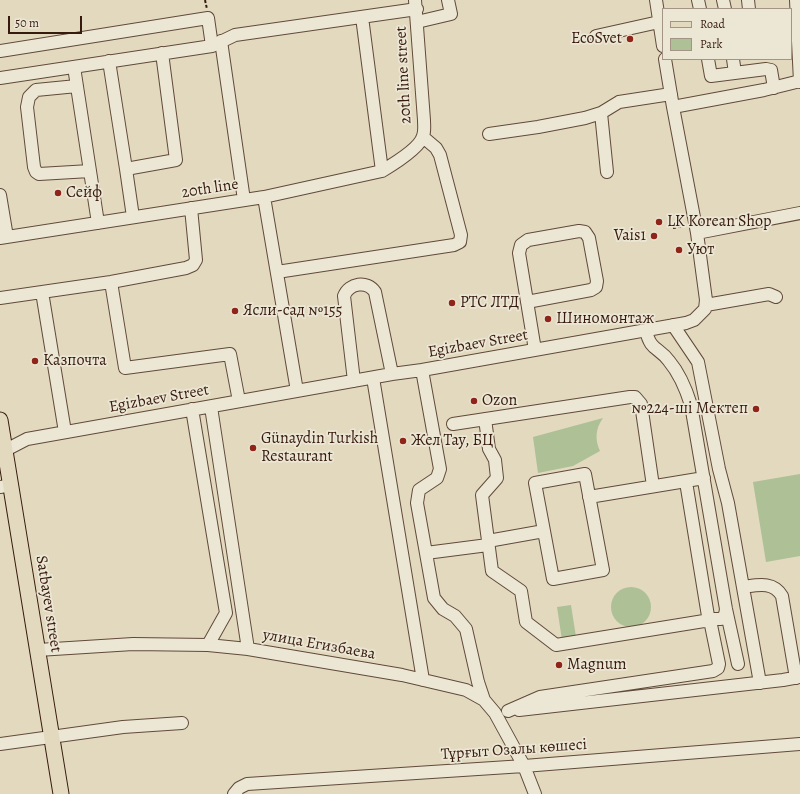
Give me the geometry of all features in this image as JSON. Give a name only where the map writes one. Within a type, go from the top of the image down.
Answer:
[{"type":"main road","name":"Satbayev street","points":[[0,420],[5,486],[38,650],[61,794]]},
{"type":"street","points":[[418,22],[450,14],[448,0]]},
{"type":"street","points":[[656,0],[662,40]]},
{"type":"street","points":[[673,107],[774,88],[800,81],[796,0]]},
{"type":"street","points":[[0,78],[216,44],[235,35],[362,17],[416,4]]},
{"type":"street","name":"20th line street","points":[[416,4],[418,22],[420,141]]},
{"type":"street","points":[[362,17],[382,171]]},
{"type":"street","points":[[0,51],[208,18],[216,44],[244,200]]},
{"type":"street","points":[[596,36],[659,22]]},
{"type":"street","points":[[126,169],[176,160],[162,53]]},
{"type":"street","points":[[665,60],[697,233],[706,305],[769,294],[776,297]]},
{"type":"street","points":[[708,60],[711,76],[735,73],[758,64],[771,70],[774,88]]},
{"type":"street","points":[[733,60],[735,73]]},
{"type":"street","points":[[109,62],[133,217]]},
{"type":"street","points":[[74,67],[98,222]]},
{"type":"street","points":[[77,86],[36,90],[30,97],[27,107],[34,167],[36,172],[39,174],[90,171]]},
{"type":"street","points":[[489,134],[585,118],[601,113],[619,102],[671,94]]},
{"type":"street","points":[[601,113],[607,172]]},
{"type":"street","points":[[278,272],[454,245],[460,242],[461,235],[440,155],[436,148],[420,141]]},
{"type":"street","name":"20th line","points":[[4,237],[264,197],[382,171],[398,162],[420,141]]},
{"type":"street","points":[[0,196],[4,237]]},
{"type":"street","points":[[264,197],[278,272],[297,391]]},
{"type":"street","points":[[0,298],[111,282],[186,268],[193,265],[196,260],[191,208]]},
{"type":"street","points":[[697,233],[800,214]]},
{"type":"street","points":[[527,302],[591,290],[596,287],[598,281],[589,238],[585,232],[579,231],[528,240],[521,245],[519,253],[527,302],[535,350]]},
{"type":"street","points":[[111,282],[125,368],[230,354],[239,401]]},
{"type":"street","points":[[354,381],[344,296],[345,293],[355,285],[365,284],[372,288],[375,292],[392,374]]},
{"type":"street","points":[[42,292],[64,432]]},
{"type":"street","name":"Egizbaev Street","points":[[3,452],[27,438],[673,325],[694,320],[705,309],[706,305]]},
{"type":"street","points":[[673,325],[698,362],[719,469],[728,503],[760,683]]},
{"type":"street","points":[[646,330],[650,343],[669,360],[684,384],[691,405],[726,609],[738,664]]},
{"type":"street","points":[[422,370],[440,469],[437,478],[420,490],[417,503],[434,598],[443,609],[456,616],[466,629],[478,682],[484,700]]},
{"type":"street","points":[[374,378],[423,680]]},
{"type":"street","points":[[453,424],[635,397],[641,404],[653,486]]},
{"type":"street","points":[[210,407],[248,649]]},
{"type":"street","points":[[192,410],[226,613],[208,645]]},
{"type":"street","points":[[485,419],[489,449],[495,460],[497,478],[482,494],[492,572],[521,591],[526,622],[556,644],[704,621],[710,622],[719,664],[718,668],[713,671],[540,697],[508,711]]},
{"type":"street","points":[[585,474],[603,570],[553,579],[544,530],[535,483],[585,474]]},
{"type":"street","points":[[589,497],[704,478]]},
{"type":"street","points":[[686,482],[708,616],[711,619],[721,619],[725,615],[726,609]]},
{"type":"street","points":[[426,553],[488,543],[544,530]]},
{"type":"street","points":[[495,713],[760,683],[798,677],[782,596],[779,591],[766,585],[743,588]]},
{"type":"street","points":[[226,613],[242,611]]},
{"type":"street","name":"улица Егизбаева","points":[[38,650],[133,644],[208,645],[248,649],[402,675],[466,690],[484,700],[495,713],[524,766],[535,794]]},
{"type":"street","points":[[0,744],[123,727],[182,723]]},
{"type":"street","name":"Тұрғыт Озалы көшесі","points":[[234,794],[239,788],[247,784],[524,766],[800,744]]},
{"type":"path","points":[[672,228],[683,226]]},
{"type":"green space","points":[[603,418],[597,430],[597,443],[600,451],[573,466],[538,473],[533,437]]},
{"type":"green space","points":[[800,474],[800,556],[766,562],[753,482]]},
{"type":"green space","points":[[631,587],[639,589],[645,593],[649,599],[651,607],[649,615],[645,621],[639,625],[631,627],[623,625],[617,621],[613,615],[611,607],[613,599],[617,593],[623,589]]},
{"type":"green space","points":[[571,605],[576,637],[562,640],[557,607]]},
{"type":"place","name":"EcoSvet","points":[[630,39]]},
{"type":"place","name":"Сейф","points":[[58,193]]},
{"type":"place","name":"LK Korean Shop","points":[[659,222]]},
{"type":"place","name":"Vais1","points":[[654,236]]},
{"type":"place","name":"Уют","points":[[679,250]]},
{"type":"place","name":"РТС ЛТД","points":[[452,303]]},
{"type":"place","name":"Ясли-сад №155","points":[[235,311]]},
{"type":"place","name":"Шиномонтаж","points":[[548,319]]},
{"type":"place","name":"Казпочта","points":[[35,361]]},
{"type":"place","name":"Ozon","points":[[474,401]]},
{"type":"place","name":"№224-ші Мектеп","points":[[756,409]]},
{"type":"place","name":"Жел Тау, БЦ","points":[[403,441]]},
{"type":"place","name":"Günaydin Turkish Restaurant","points":[[253,448]]},
{"type":"place","name":"Magnum","points":[[559,665]]}]
